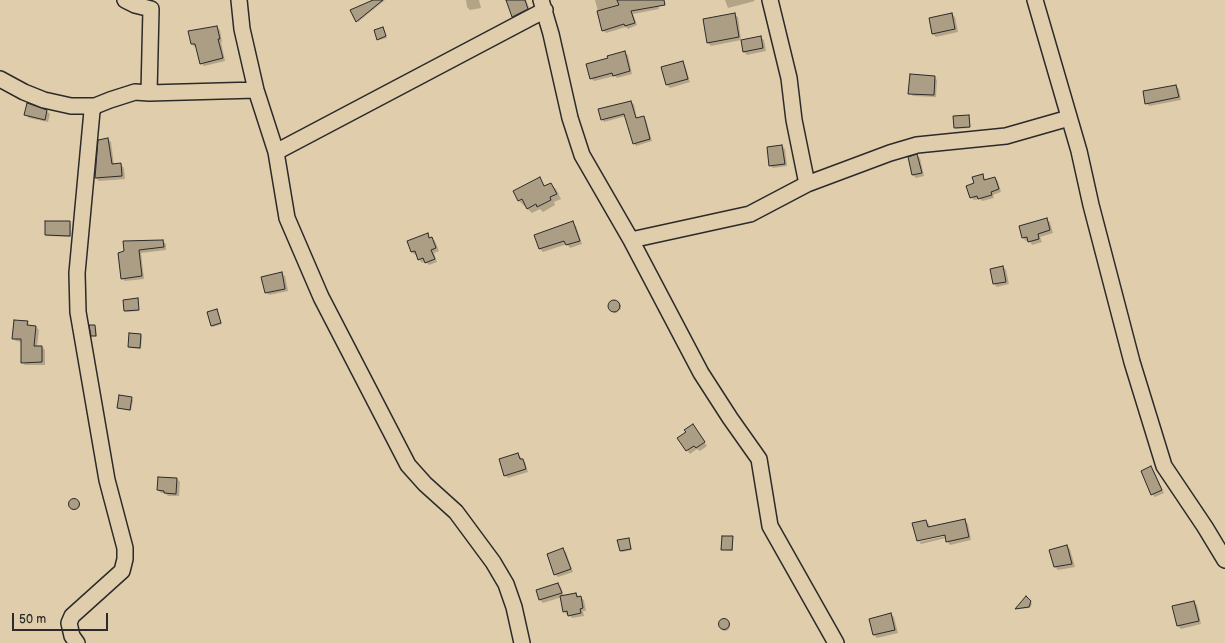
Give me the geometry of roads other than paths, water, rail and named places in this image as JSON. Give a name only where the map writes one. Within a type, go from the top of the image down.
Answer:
[{"type":"street","points":[[125,0],[135,5],[151,9],[149,93]]},
{"type":"street","points":[[239,0],[242,30],[256,90],[276,152],[287,218],[321,297],[408,465],[425,484],[456,512],[493,562],[506,584],[514,607],[522,643]]},
{"type":"street","points":[[770,0],[789,78],[796,132],[807,184]]},
{"type":"street","points":[[1035,0],[1079,151],[1091,205],[1132,362],[1164,466],[1225,560]]},
{"type":"street","points":[[276,152],[543,5],[568,110],[582,155],[632,240],[701,373],[759,459],[770,526],[836,643]]},
{"type":"street","points":[[0,79],[24,92],[44,100],[70,106],[95,106],[135,92],[149,93],[256,90]]},
{"type":"street","points":[[77,643],[72,636],[68,623],[72,616],[122,571],[125,559],[125,548],[107,480],[78,312],[77,273],[91,116],[95,106]]},
{"type":"street","points":[[632,240],[750,214],[807,184],[890,153],[918,145],[1006,136],[1069,118]]}]
